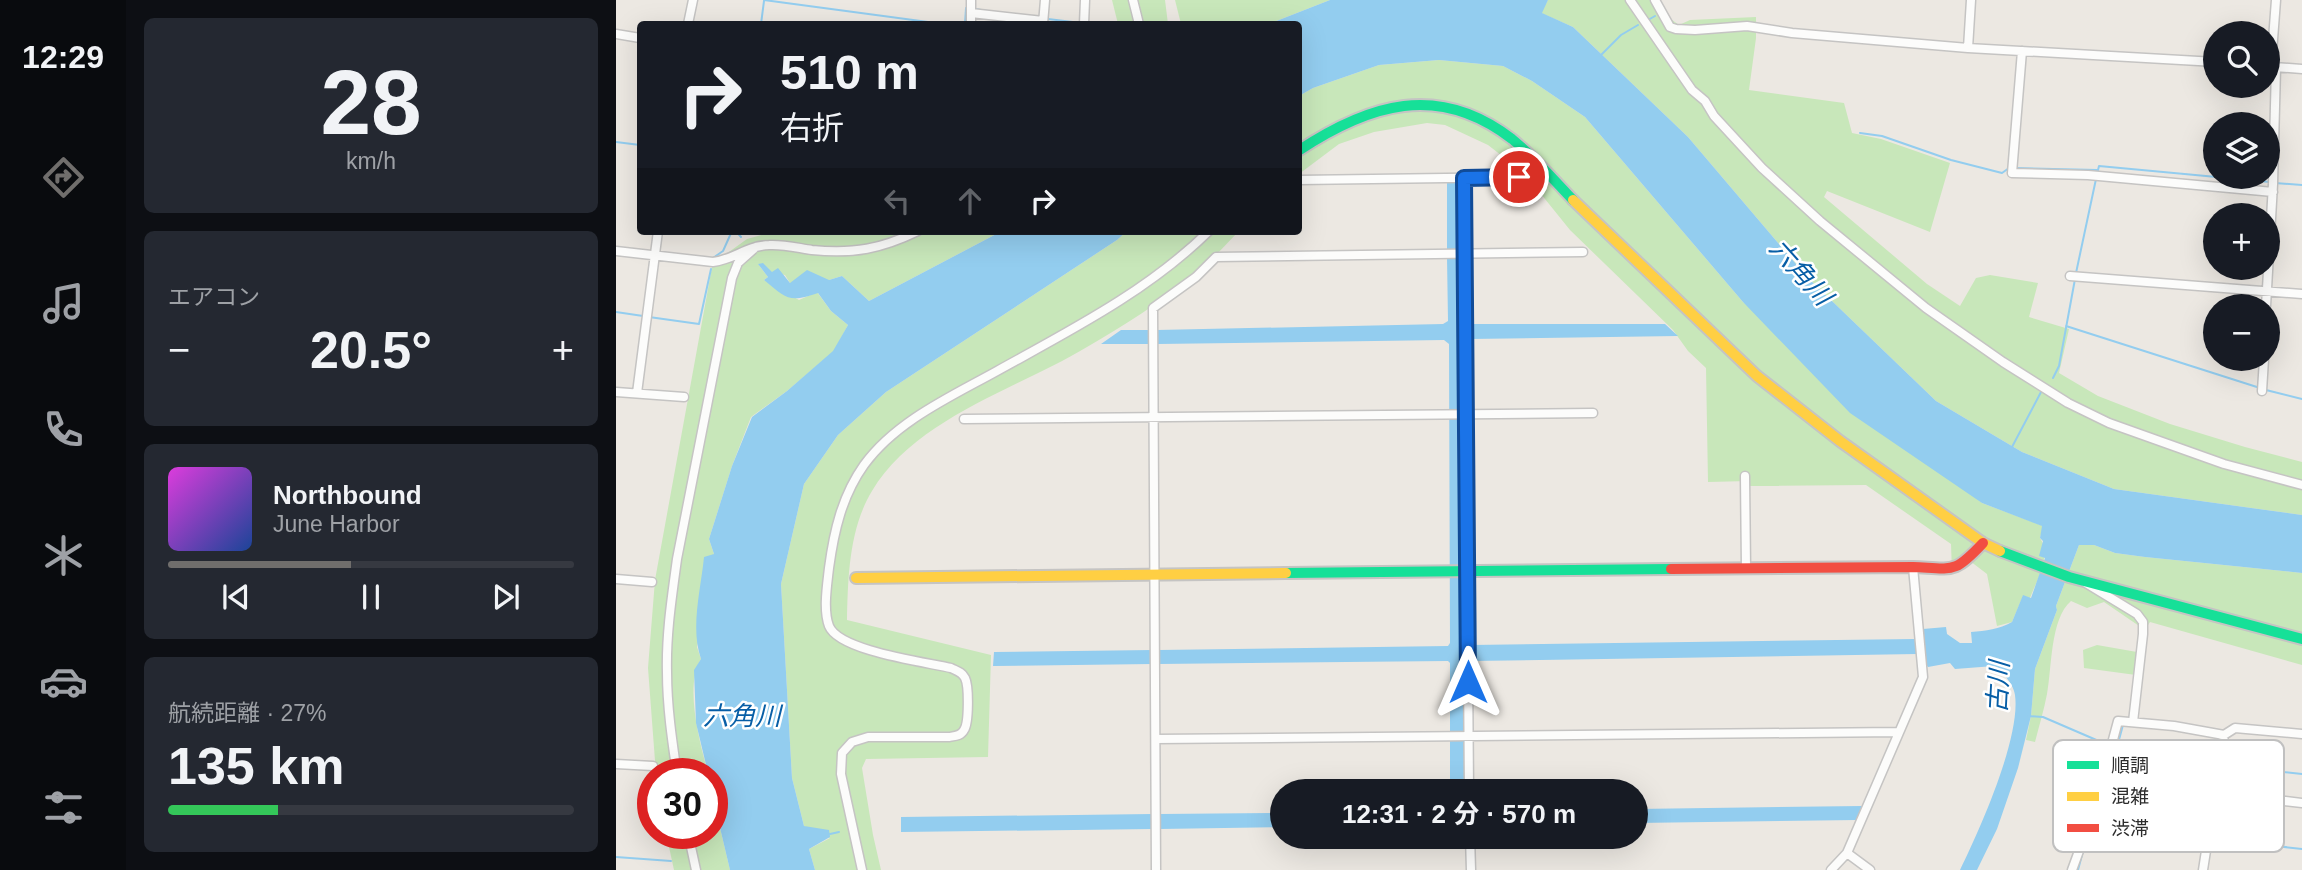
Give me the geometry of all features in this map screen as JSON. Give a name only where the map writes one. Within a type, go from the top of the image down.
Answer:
[{"type":"street","points":[[689,21],[693,0]]},
{"type":"street","points":[[971,8],[1043,20],[1045,0]]},
{"type":"street","points":[[1084,21],[1085,0]]},
{"type":"street","points":[[1133,0],[1138,21]]},
{"type":"street","points":[[1630,0],[1692,90],[1705,100],[1714,116],[1762,168],[1820,222],[1962,334],[2068,403],[2109,423],[2224,464],[2302,485]]},
{"type":"street","points":[[1655,0],[1670,27],[1676,29],[1747,26],[1793,33],[1968,48],[2203,61]]},
{"type":"street","points":[[1968,48],[1971,0]]},
{"type":"street","points":[[2275,21],[2276,0]]},
{"type":"street","points":[[616,34],[637,38]]},
{"type":"street","points":[[2022,51],[2012,173],[2203,181]]},
{"type":"street","points":[[2280,67],[2302,69]]},
{"type":"street","points":[[1302,149],[1336,128],[1392,108],[1441,105],[1480,119],[1520,143],[1588,216],[1757,376],[1844,444],[1983,543],[1998,551],[2075,578],[2302,639]]},
{"type":"street","points":[[1302,180],[1519,177]]},
{"type":"street","points":[[1464,178],[1458,253],[1466,332],[1459,414],[1460,571],[1468,652],[1461,736],[1467,779]]},
{"type":"street","points":[[2267,292],[2273,189]]},
{"type":"street","points":[[637,393],[658,235]]},
{"type":"street","points":[[616,251],[713,262],[724,261],[750,246],[772,244],[828,251],[859,251],[910,235]]},
{"type":"street","points":[[862,870],[841,774],[842,753],[852,742],[869,737],[958,736],[967,723],[968,687],[961,673],[951,668],[860,648],[834,635],[827,616],[829,570],[836,523],[847,494],[865,464],[887,440],[918,417],[1127,296],[1178,260],[1205,235]]},
{"type":"street","points":[[675,758],[667,671],[669,624],[676,570],[732,278],[738,263],[756,247]]},
{"type":"street","points":[[1156,870],[1153,308],[1196,277],[1216,257],[1583,252]]},
{"type":"street","points":[[2070,276],[2302,294]]},
{"type":"street","points":[[2262,389],[2263,371]]},
{"type":"street","points":[[616,391],[684,397]]},
{"type":"street","points":[[964,419],[1593,413]]},
{"type":"street","points":[[1745,476],[1746,568]]},
{"type":"street","points":[[856,578],[1746,568],[1952,569],[1965,562],[1983,543]]},
{"type":"street","points":[[1830,870],[1847,853],[1923,677],[1913,567]]},
{"type":"street","points":[[2075,578],[2137,614],[2143,621],[2133,722]]},
{"type":"street","points":[[616,579],[652,582]]},
{"type":"street","points":[[2113,740],[2118,721],[2224,735],[2235,728],[2302,734]]},
{"type":"street","points":[[1156,738],[1898,732]]},
{"type":"street","points":[[2223,740],[2224,735]]},
{"type":"street","points":[[616,764],[637,765]]},
{"type":"street","points":[[2284,801],[2302,803]]},
{"type":"street","points":[[691,849],[696,870]]},
{"type":"street","points":[[1470,849],[1471,870]]},
{"type":"street","points":[[2072,870],[2080,852]]},
{"type":"street","points":[[2203,870],[2205,852]]},
{"type":"street","points":[[1847,853],[1870,870]]},
{"type":"green space","points":[[1112,0],[1165,0],[1168,21],[1117,21]]},
{"type":"green space","points":[[1175,0],[1330,0],[1277,21],[1180,21]]},
{"type":"green space","points":[[1548,0],[1658,0],[1668,17],[1679,25],[1690,20],[1756,17],[1749,90],[1844,103],[1852,133],[1881,139],[1950,163],[1930,232],[1827,191],[1824,197],[1927,284],[1960,306],[1976,278],[1990,275],[2038,283],[2029,317],[2069,329],[2059,373],[2098,396],[2170,424],[2302,462],[2302,515],[2114,489],[2022,452],[1936,401],[1807,277],[1688,137],[1573,27],[1541,13]]},
{"type":"green space","points":[[1439,60],[1503,66],[1532,81],[1585,117],[1743,302],[1982,503],[2043,526],[2040,538],[2044,552],[2042,568],[2030,598],[2023,596],[2012,622],[1997,626],[1987,574],[1970,561],[1952,572],[1951,544],[1866,485],[1749,486],[1749,481],[1708,482],[1706,368],[1688,351],[1673,330],[1570,230],[1524,173],[1488,145],[1445,125],[1427,123],[1374,132],[1339,144],[1302,172],[1302,94],[1379,65]]},
{"type":"green space","points":[[761,235],[994,235],[869,301],[842,276],[829,280],[790,283],[785,275],[772,273],[758,264],[768,277],[764,280],[799,300],[817,292],[831,311],[848,325],[834,351],[751,417],[709,539],[714,554],[697,647],[701,659],[694,684],[695,715],[704,758],[655,758],[648,668],[655,580],[715,262],[747,239]]},
{"type":"green space","points":[[1123,235],[1235,235],[1199,271],[1142,313],[1101,339],[941,424],[891,466],[872,491],[854,537],[847,620],[991,655],[988,757],[866,759],[862,768],[881,870],[815,870],[809,849],[830,838],[804,826],[792,778],[781,584],[804,484],[838,435],[886,392]]},
{"type":"green space","points":[[2079,545],[2094,545],[2115,553],[2145,557],[2302,573],[2302,665],[2150,622],[2145,630],[2104,602],[2087,608],[2071,601],[2064,609],[2055,631],[2047,694],[2035,742],[2026,740],[2035,669]]},
{"type":"green space","points":[[2097,645],[2137,652],[2136,675],[2084,668],[2083,650]]},
{"type":"green space","points":[[669,849],[725,849],[730,870],[674,870]]},
{"type":"water","points":[[1330,0],[1548,0],[1542,13],[1573,27],[1688,137],[1807,277],[1936,401],[2022,452],[2114,489],[2302,515],[2302,573],[2145,557],[2115,553],[2094,545],[2079,545],[2035,669],[2031,716],[2018,768],[1997,829],[1977,870],[1960,870],[1987,809],[2005,759],[2012,735],[2015,695],[2012,685],[1994,666],[1955,669],[1950,663],[1928,667],[1923,629],[1946,627],[1947,634],[1960,643],[1972,643],[1971,632],[2012,622],[2023,595],[2031,598],[2045,558],[2039,556],[2043,541],[2040,538],[2042,526],[1982,503],[1850,413],[1743,302],[1585,117],[1532,81],[1503,66],[1439,60],[1379,65],[1302,94],[1302,21],[1277,21]]},
{"type":"water","points":[[1447,182],[1460,182],[1461,250],[1456,250],[1461,256],[1469,324],[1665,324],[1678,336],[1469,339],[1462,417],[1463,575],[1471,645],[1916,639],[1917,654],[1471,661],[1465,779],[1450,779],[1448,661],[1159,664],[1158,658],[1152,664],[993,666],[994,652],[1152,650],[1159,655],[1159,650],[1448,646],[1449,344],[1444,340],[1158,344],[1157,338],[1150,344],[1101,344],[1121,330],[1150,330],[1157,335],[1157,330],[1443,324],[1448,321],[1447,257],[1452,250],[1447,250]]},
{"type":"water","name":"六角川","points":[[994,235],[1123,235],[886,392],[838,435],[804,484],[781,584],[792,778],[804,826],[829,830],[830,837],[809,849],[815,870],[730,870],[725,849],[728,849],[728,758],[704,758],[696,723],[694,670],[701,659],[696,622],[704,557],[714,554],[709,539],[732,466],[752,417],[833,351],[848,325],[831,311],[818,293],[794,298],[778,291],[764,280],[768,277],[758,264],[763,263],[772,272],[778,268],[790,283],[807,270],[829,280],[842,276],[869,301]]},
{"type":"water","points":[[1862,806],[1857,820],[1648,823],[1648,809]]},
{"type":"water","points":[[1270,813],[1270,827],[1160,829],[1159,823],[1152,829],[901,832],[901,817],[1152,814],[1159,820],[1160,814]]},
{"type":"waterway","points":[[764,0],[921,21]]},
{"type":"waterway","points":[[761,21],[764,1]]},
{"type":"waterway","points":[[965,21],[966,8]]},
{"type":"waterway","points":[[975,9],[987,11]]},
{"type":"waterway","points":[[1648,20],[1655,16]]},
{"type":"waterway","points":[[1048,19],[1064,21]]},
{"type":"waterway","points":[[1601,55],[1621,35],[1638,25]]},
{"type":"waterway","points":[[1860,133],[1882,136],[1951,160],[2002,173],[2009,168]]},
{"type":"waterway","points":[[616,142],[637,145]]},
{"type":"waterway","points":[[2097,174],[2099,166],[2203,176]]},
{"type":"waterway","points":[[2015,168],[2097,170]]},
{"type":"waterway","points":[[2076,273],[2096,179]]},
{"type":"waterway","points":[[2280,183],[2302,185]]},
{"type":"waterway","points":[[713,258],[723,251],[730,235]]},
{"type":"waterway","points":[[649,317],[699,324],[711,269]]},
{"type":"waterway","points":[[2053,378],[2059,366],[2075,279]]},
{"type":"waterway","points":[[616,312],[643,316]]},
{"type":"waterway","points":[[2066,326],[2260,388]]},
{"type":"waterway","points":[[2266,390],[2302,399]]},
{"type":"waterway","points":[[2012,447],[2041,392]]},
{"type":"waterway","points":[[2028,716],[2043,717],[2096,740]]},
{"type":"waterway","points":[[2119,740],[2123,725]]},
{"type":"waterway","points":[[2284,772],[2302,774]]},
{"type":"waterway","points":[[830,834],[839,832]]},
{"type":"waterway","points":[[2284,847],[2302,849]]},
{"type":"waterway","points":[[2078,870],[2083,852]]},
{"type":"waterway","points":[[616,857],[671,861]]},
{"type":"traffic: fast","points":[[1302,149],[1351,121],[1377,112],[1404,106],[1430,105],[1457,110],[1484,121],[1512,139],[1573,200]]},
{"type":"traffic: fast","points":[[2000,551],[2069,577],[2302,639]]},
{"type":"traffic: fast","points":[[1286,573],[1671,569]]},
{"type":"traffic: slow","points":[[1573,200],[1757,376],[1840,441],[1983,543],[2000,551]]},
{"type":"traffic: slow","points":[[856,578],[1286,573]]},
{"type":"traffic: jam","points":[[1671,569],[1946,568],[1959,565],[1983,543]]},
{"type":"route","points":[[1468,682],[1464,178],[1519,177]]},
{"type":"water label","name":"古川","points":[[1998,687]]}]
